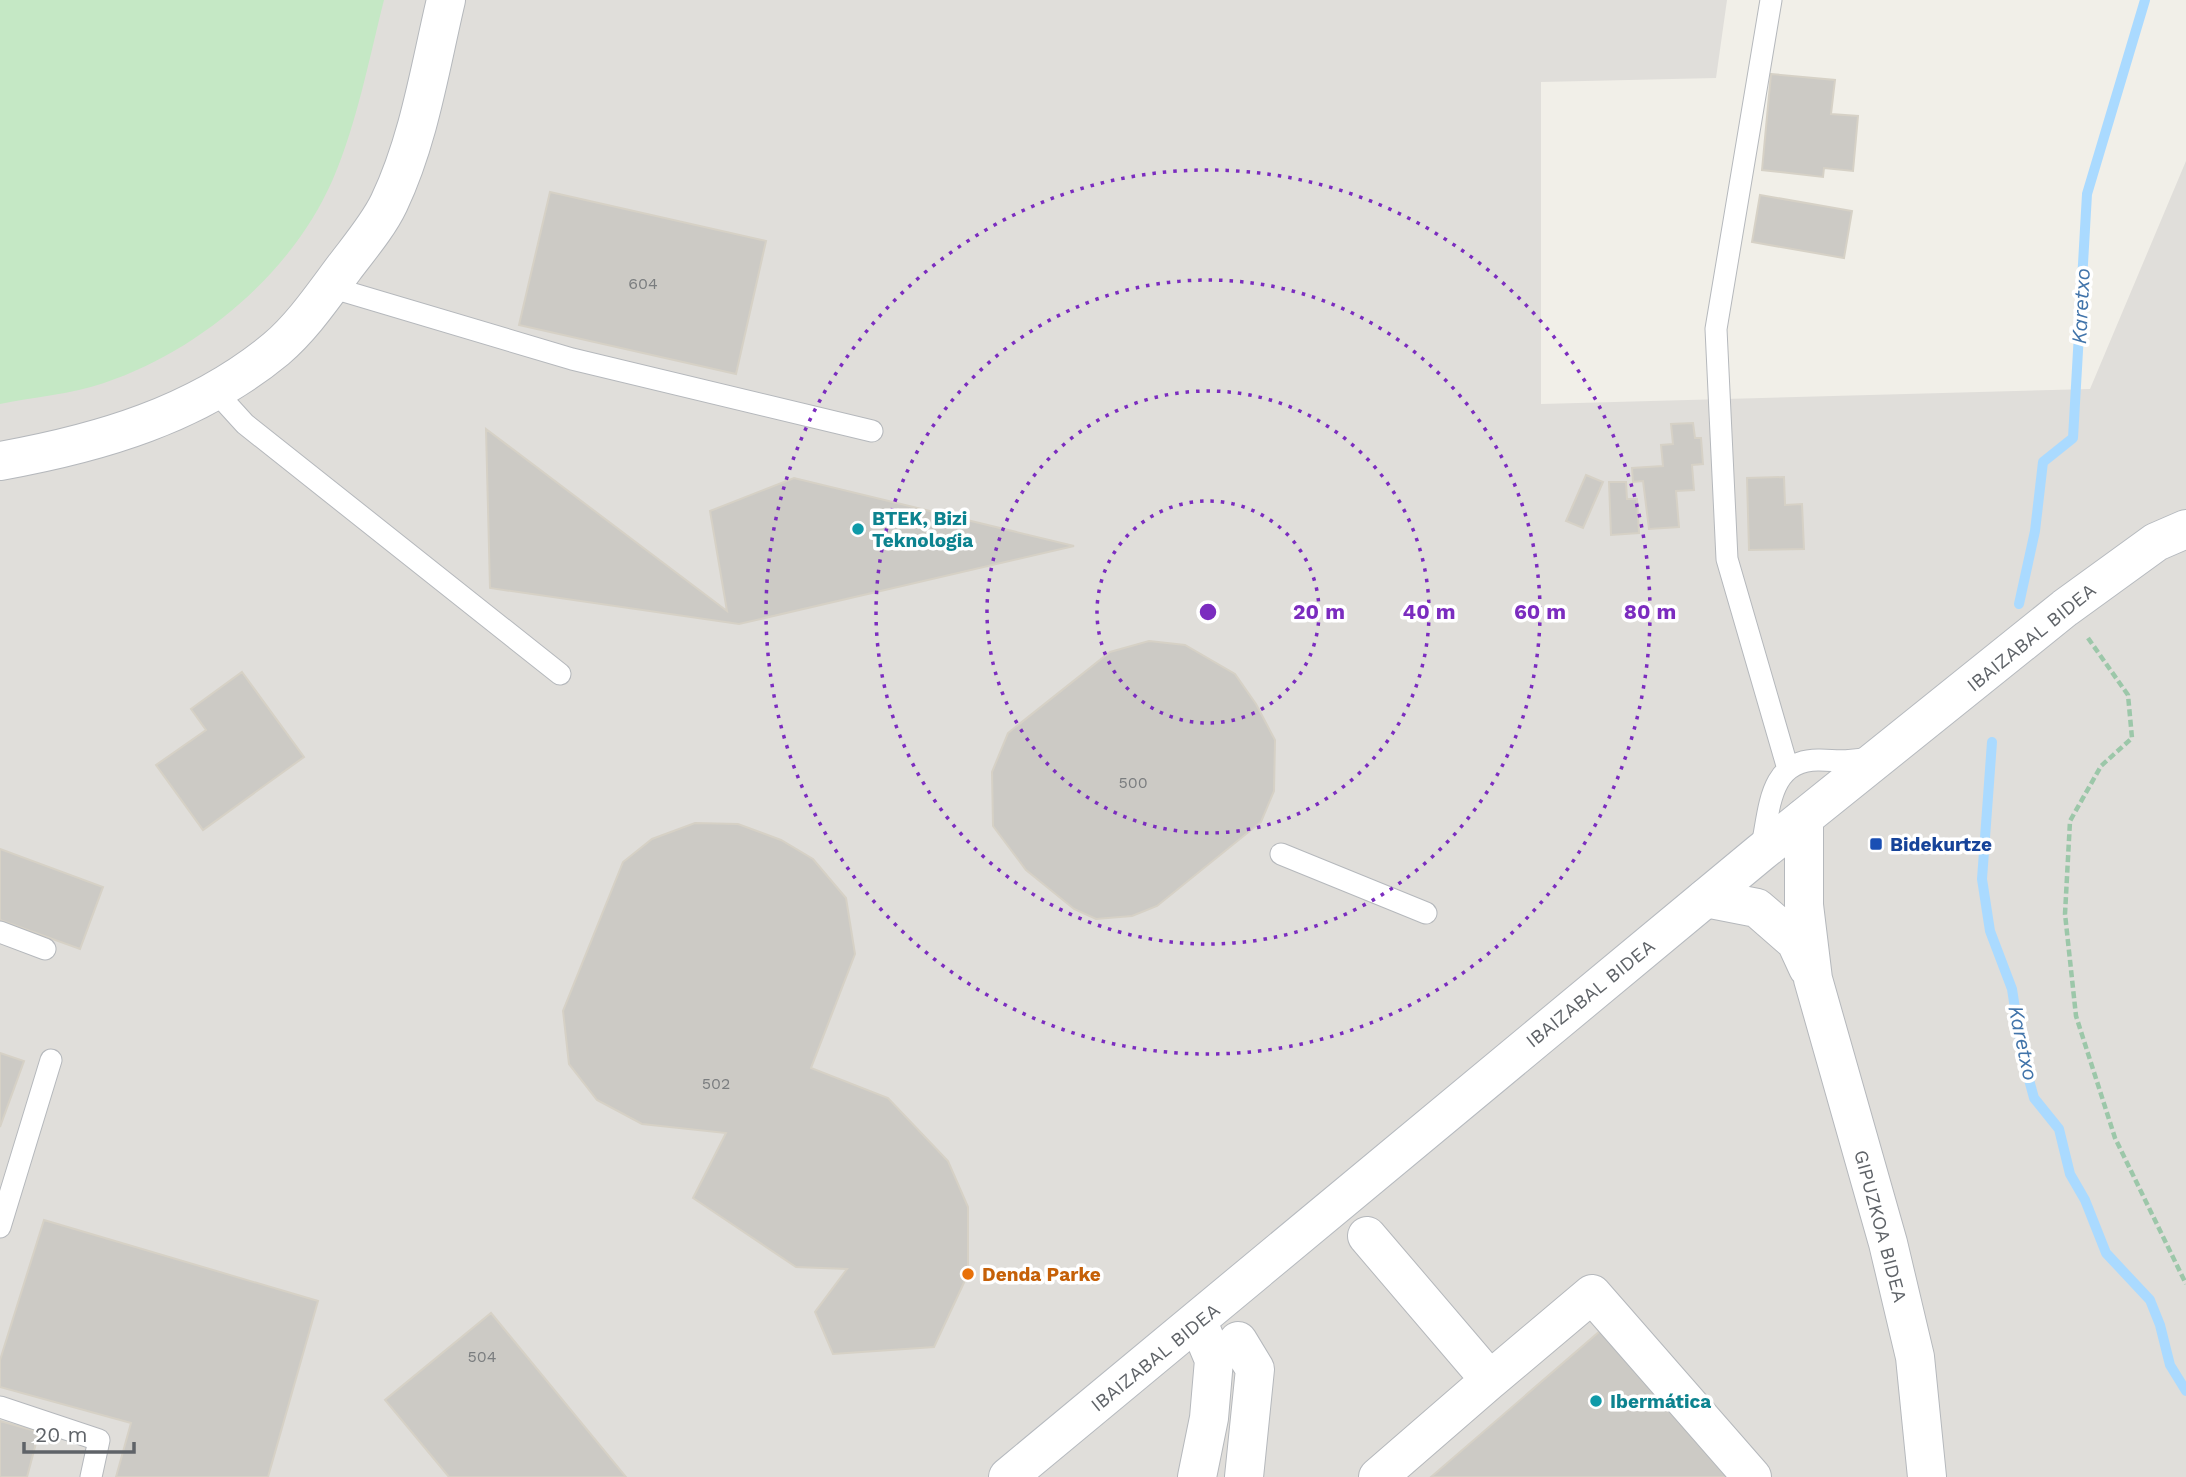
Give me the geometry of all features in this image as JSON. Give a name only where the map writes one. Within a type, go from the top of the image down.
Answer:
[{"type":"street","points":[[0,461],[118,434],[174,414],[215,391],[278,348],[330,286],[388,205],[415,134],[446,0]]},
{"type":"street","name":"IBAIZABAL BIDEA","points":[[1008,1477],[1760,853],[2065,608],[2156,542],[2186,529]]},
{"type":"street","name":"GIPUZKOA BIDEA","points":[[1804,818],[1804,905],[1813,979]]},
{"type":"street","name":"GIPUZKOA BIDEA","points":[[1706,898],[1757,908],[1796,942],[1813,979],[1888,1243],[1915,1357],[1927,1477]]},
{"type":"street","points":[[1367,1236],[1490,1380]]},
{"type":"street","points":[[1378,1477],[1592,1294],[1752,1477]]},
{"type":"street","points":[[1197,1477],[1209,1418],[1214,1360],[1198,1322]]},
{"type":"street","points":[[1238,1341],[1255,1369],[1244,1477]]},
{"type":"lane","points":[[1771,0],[1716,329],[1727,559],[1788,769]]},
{"type":"lane","points":[[330,286],[572,359],[872,431]]},
{"type":"lane","points":[[215,391],[245,424],[560,674]]},
{"type":"lane","points":[[1760,853],[1771,792],[1779,777],[1788,769],[1802,762],[1858,761],[1890,751]]},
{"type":"lane","points":[[1281,854],[1426,914]]},
{"type":"lane","points":[[0,932],[45,949]]},
{"type":"lane","points":[[0,1227],[51,1060]]},
{"type":"lane","points":[[0,1407],[99,1440],[91,1477]]},
{"type":"path","points":[[2088,638],[2128,695],[2132,738],[2101,766],[2070,821],[2065,914],[2076,1016],[2115,1138],[2186,1284]]},
{"type":"shaded area","points":[[0,0],[1727,0],[1716,78],[1541,82],[1541,404],[2090,389],[2186,161],[2186,1477],[0,1477]]},
{"type":"green space","points":[[0,0],[384,0],[356,113],[333,179],[316,213],[294,246],[268,276],[208,329],[175,351],[140,369],[92,387],[0,404]]},
{"type":"building","points":[[1771,74],[1835,80],[1831,114],[1858,116],[1853,171],[1824,168],[1823,177],[1762,170]]},
{"type":"building","points":[[550,192],[766,241],[736,374],[519,325]]},
{"type":"building","points":[[1760,195],[1852,211],[1844,258],[1752,242]]},
{"type":"building","points":[[1693,423],[1695,438],[1701,438],[1703,464],[1692,465],[1694,490],[1676,491],[1679,527],[1649,529],[1643,481],[1633,482],[1632,468],[1663,466],[1661,445],[1673,444],[1671,424]]},
{"type":"building","name":"BTEK, Bizi Teknologia","points":[[486,429],[727,611],[710,511],[794,478],[1074,546],[739,624],[490,588]]},
{"type":"building","points":[[1586,475],[1603,482],[1583,528],[1566,521]]},
{"type":"building","points":[[1784,477],[1785,505],[1802,504],[1804,549],[1749,550],[1747,478]]},
{"type":"building","points":[[1609,482],[1626,482],[1627,499],[1637,499],[1639,533],[1611,535]]},
{"type":"building","points":[[1149,641],[1185,645],[1235,674],[1256,704],[1275,740],[1274,791],[1261,822],[1157,906],[1132,916],[1096,919],[1074,909],[1026,870],[993,826],[992,772],[1008,733],[1110,652]]},
{"type":"building","points":[[242,672],[304,757],[203,830],[156,765],[206,730],[191,709]]},
{"type":"building","points":[[695,823],[738,824],[781,840],[813,859],[846,898],[855,954],[811,1068],[888,1098],[948,1161],[968,1207],[968,1274],[934,1347],[833,1354],[815,1312],[847,1269],[796,1267],[693,1198],[726,1133],[642,1124],[597,1100],[569,1064],[563,1011],[623,862],[652,839]]},
{"type":"building","points":[[0,849],[103,887],[80,949],[0,920]]},
{"type":"building","points":[[0,1053],[24,1061],[0,1127]]},
{"type":"building","points":[[44,1220],[318,1301],[268,1477],[116,1477],[131,1423],[0,1387],[0,1360]]},
{"type":"building","points":[[491,1313],[626,1477],[449,1477],[385,1400]]},
{"type":"building","name":"Ibermática","points":[[1607,1325],[1740,1477],[1431,1477]]},
{"type":"building","points":[[0,1421],[39,1432],[27,1477],[0,1477]]},
{"type":"waterway","name":"Karetxo","points":[[2019,604],[2035,531],[2043,462],[2073,438],[2087,194],[2145,0]]},
{"type":"waterway","name":"Karetxo","points":[[1992,742],[1982,879],[1990,931],[2012,989],[2022,1054],[2034,1098],[2059,1129],[2070,1174],[2085,1200],[2106,1253],[2150,1300],[2160,1325],[2170,1365],[2186,1391]]},
{"type":"place","name":"BTEK, Bizi Teknologia","points":[[858,529]]},
{"type":"place","name":"Bidekurtze","points":[[1876,844]]},
{"type":"place","name":"Denda Parke","points":[[968,1274]]},
{"type":"place","name":"Ibermática","points":[[1596,1401]]}]
